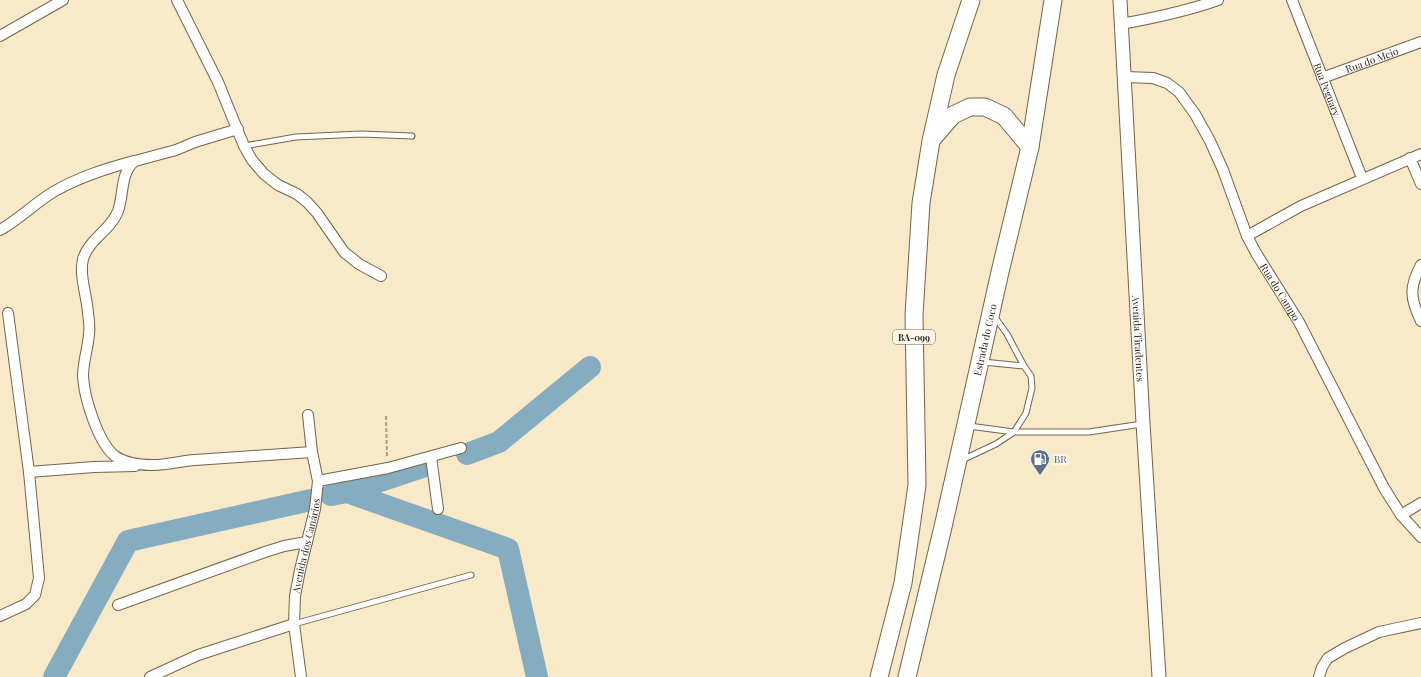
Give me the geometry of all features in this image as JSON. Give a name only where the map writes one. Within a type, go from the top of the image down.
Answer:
[{"type":"highway","name":"BA-099","points":[[879,677],[903,583],[918,485],[914,315],[921,203],[931,141],[946,75],[972,0]]},
{"type":"highway","name":"Estrada do Coco","points":[[906,677],[943,527],[1030,147],[1053,0]]},
{"type":"highway","points":[[931,141],[952,115],[970,107],[985,107],[1004,116],[1030,147]]},
{"type":"street","points":[[0,36],[63,0]]},
{"type":"street","points":[[177,0],[218,82],[244,146],[252,160],[264,174],[278,185],[296,194],[307,202],[317,213],[344,252],[359,264],[381,276]]},
{"type":"street","name":"Avenida Tiradentes","points":[[1120,0],[1143,423],[1159,677]]},
{"type":"street","points":[[1121,24],[1174,13],[1202,6],[1218,0]]},
{"type":"street","name":"Rua Peguary","points":[[1292,0],[1362,178]]},
{"type":"street","name":"Rua do Meio","points":[[1322,78],[1421,42]]},
{"type":"street","name":"Rua do Campo","points":[[1125,77],[1152,78],[1167,83],[1180,92],[1195,114],[1210,141],[1223,170],[1247,236],[1256,253],[1299,322],[1384,488],[1401,515],[1421,537]]},
{"type":"street","points":[[0,230],[50,194],[82,177],[108,168],[176,150],[195,142],[238,129]]},
{"type":"street","points":[[1247,236],[1301,206],[1362,178],[1421,154]]},
{"type":"street","points":[[1410,158],[1421,184]]},
{"type":"street","points":[[135,161],[130,164],[127,169],[121,199],[114,219],[110,226],[93,241],[83,260],[82,270],[88,312],[89,333],[83,376],[98,433],[106,447],[116,456],[131,462],[152,465]]},
{"type":"street","points":[[1421,265],[1412,286],[1412,298],[1421,321]]},
{"type":"street","points":[[0,616],[26,604],[35,595],[39,578],[29,472],[8,313]]},
{"type":"street","name":"Avenida dos Canários","points":[[301,677],[294,624],[296,590],[315,509],[318,481],[312,452],[308,415]]},
{"type":"street","points":[[318,481],[388,468],[461,448]]},
{"type":"street","points":[[29,472],[94,467],[152,465],[312,452]]},
{"type":"street","points":[[431,457],[438,509]]},
{"type":"street","points":[[1401,515],[1421,503]]},
{"type":"street","points":[[118,605],[265,552],[284,546],[307,542]]},
{"type":"street","points":[[1319,677],[1322,667],[1328,658],[1345,648],[1379,632],[1421,623]]},
{"type":"street","points":[[150,677],[198,655],[294,624]]},
{"type":"lane","points":[[244,146],[296,137],[361,134],[412,136]]},
{"type":"lane","points":[[958,462],[996,444],[1014,432],[1026,413],[1032,388],[1031,376],[1007,334],[991,312]]},
{"type":"lane","points":[[980,361],[1024,366]]},
{"type":"lane","points":[[966,426],[1014,432],[1089,432],[1143,423]]},
{"type":"lane","points":[[294,624],[471,575]]},
{"type":"path","points":[[386,416],[388,468]]},
{"type":"waterway","points":[[467,454],[499,442],[590,367]]},
{"type":"waterway","points":[[347,492],[425,466]]},
{"type":"waterway","points":[[331,495],[347,492],[508,549],[537,677]]},
{"type":"waterway","points":[[54,677],[128,541],[311,500]]},
{"type":"place","name":"BR","points":[[1040,476]]}]
